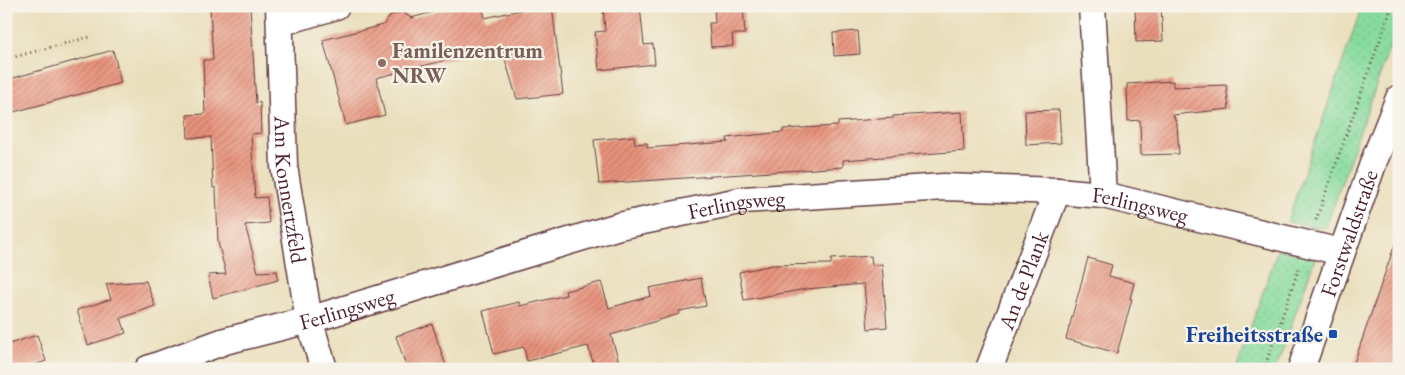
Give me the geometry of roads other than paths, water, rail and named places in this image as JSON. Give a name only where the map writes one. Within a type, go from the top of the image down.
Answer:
[{"type":"street","points":[[280,15],[336,6]]},
{"type":"street","points":[[1092,6],[1103,196]]},
{"type":"street","name":"Am Konnertzfeld","points":[[280,15],[284,166],[309,320],[324,369]]},
{"type":"street","name":"Forstwaldstraße","points":[[1301,369],[1341,252],[1399,98]]},
{"type":"street","name":"Ferlingsweg","points":[[148,369],[225,341],[309,320],[619,226],[744,200],[944,187],[1056,191],[1103,196],[1341,252]]},
{"type":"street","name":"An de Plank","points":[[989,369],[1056,191]]},
{"type":"place","name":"Familenzentrum NRW","points":[[382,63]]},
{"type":"place","name":"Freiheitsstraße","points":[[1333,334]]}]
